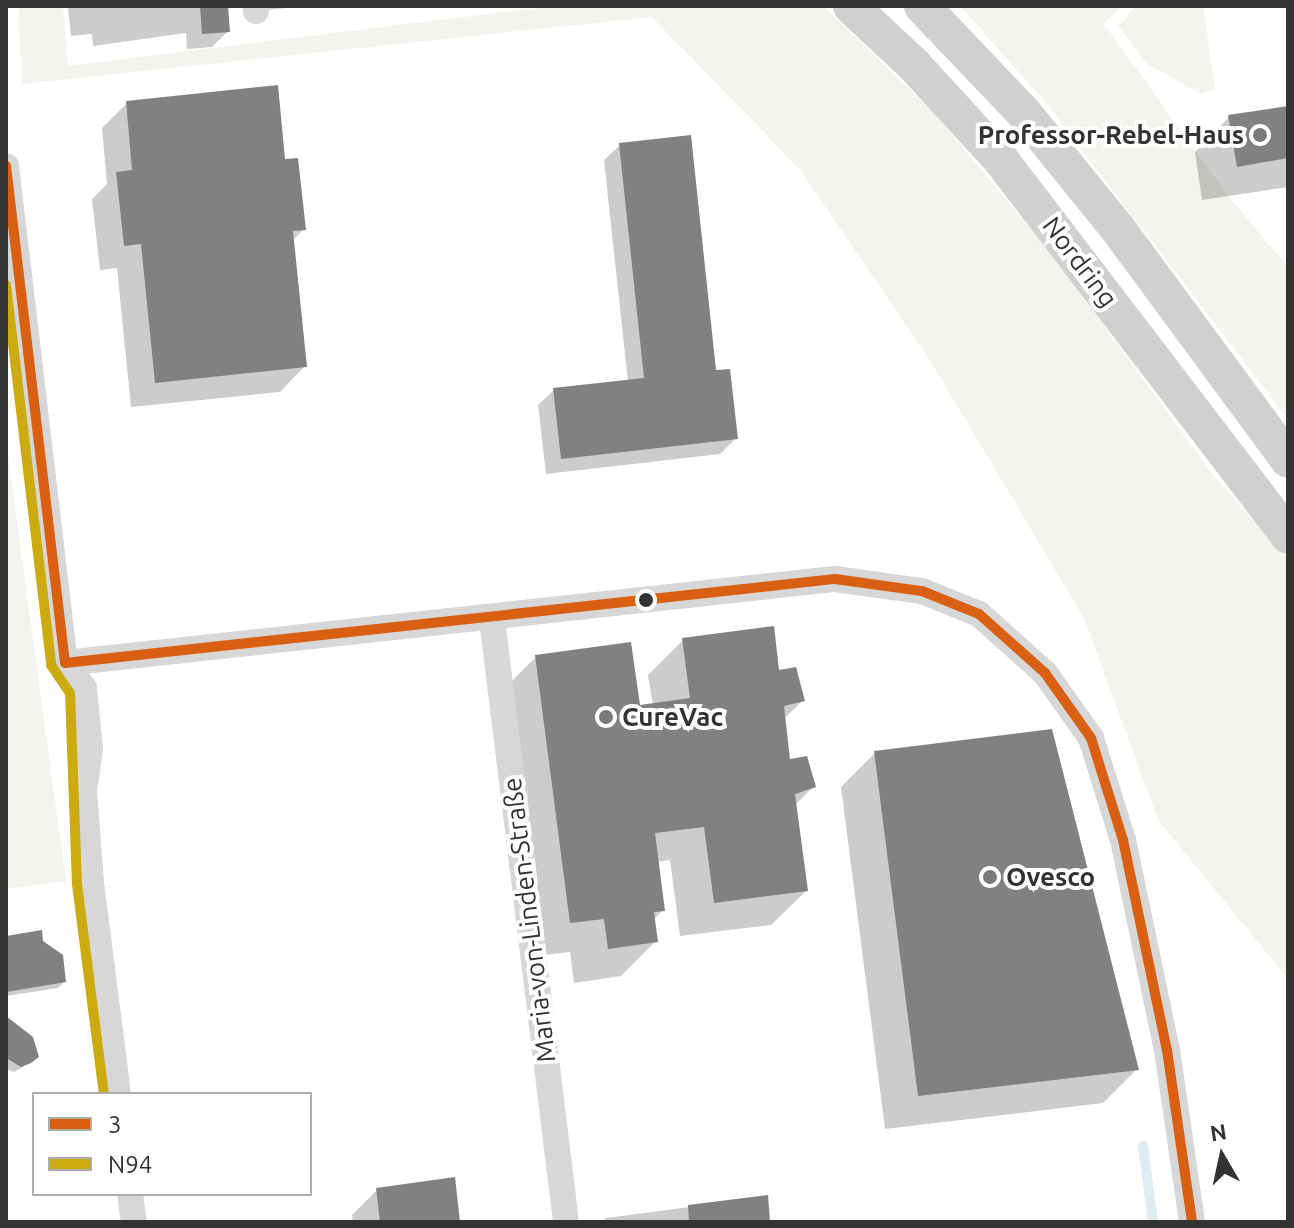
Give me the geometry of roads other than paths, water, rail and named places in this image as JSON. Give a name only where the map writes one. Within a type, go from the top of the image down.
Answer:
[{"type":"street","name":"Nordring","points":[[851,6],[914,65],[1001,160],[1288,536]]},
{"type":"street","name":"Nordring","points":[[922,6],[1062,160],[1288,460]]},
{"type":"street","points":[[6,166],[65,663],[84,688],[90,749],[84,791],[91,883],[118,1092]]},
{"type":"street","points":[[65,663],[492,619],[835,579],[922,591],[979,614],[1045,673],[1091,738],[1130,870],[1167,1050],[1192,1222]]},
{"type":"street","name":"Maria-von-Linden-Straße","points":[[492,619],[566,1222]]},
{"type":"street","points":[[130,1196],[134,1222]]},
{"type":"waterway","points":[[1143,1146],[1153,1222]]},
{"type":"place","name":"Professor-Rebel-Haus","points":[[1260,135]]},
{"type":"place","name":"CureVac","points":[[606,717]]},
{"type":"place","name":"Ovesco","points":[[990,877]]}]
